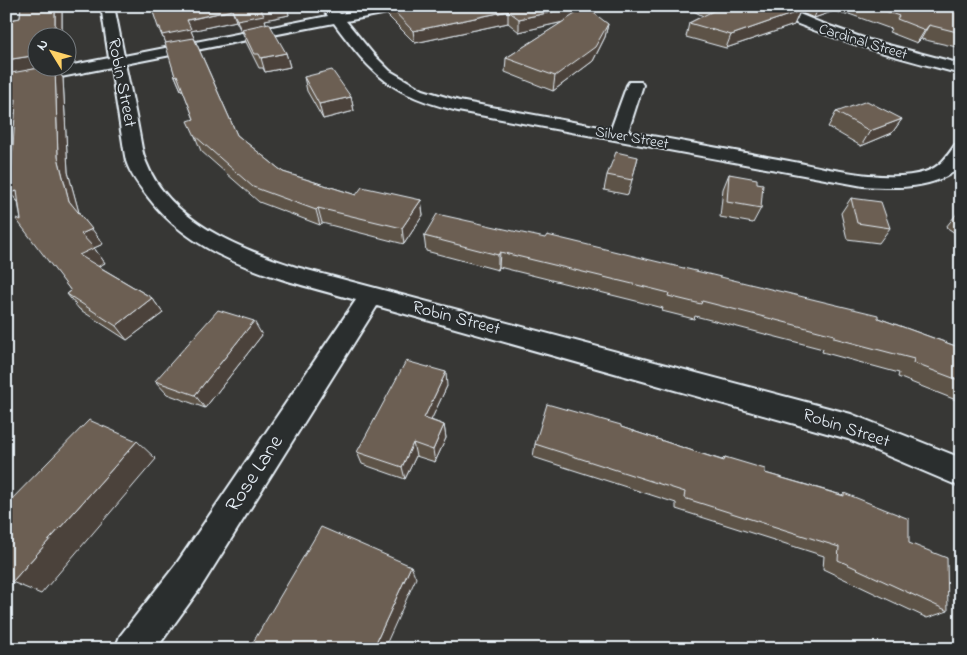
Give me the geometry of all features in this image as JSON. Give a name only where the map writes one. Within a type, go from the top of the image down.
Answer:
[{"type":"street","name":"Robin Street","points":[[107,6],[136,162],[147,185],[165,207],[190,229],[224,248],[264,265],[371,296],[851,428],[920,454],[961,473]]},
{"type":"street","points":[[6,83],[117,62],[332,13],[403,6]]},
{"type":"street","name":"Cardinal Street","points":[[769,6],[800,21],[852,40],[961,70]]},
{"type":"street","name":"Silver Street","points":[[332,13],[382,72],[411,91],[458,106],[863,180],[890,182],[917,180],[933,176],[955,162],[961,149]]},
{"type":"street","points":[[618,136],[635,85]]},
{"type":"street","name":"Rose Lane","points":[[133,649],[189,574],[371,296]]},
{"type":"building","points":[[21,6],[55,6],[55,28],[28,28],[28,57],[6,60],[6,21],[20,18]]},
{"type":"building","points":[[151,6],[277,6],[260,9],[264,15],[237,20],[232,10],[187,20],[191,29],[162,35]]},
{"type":"building","points":[[389,6],[579,6],[519,19],[508,11],[413,31]]},
{"type":"building","points":[[712,6],[788,6],[800,11],[731,35],[689,23],[717,9]]},
{"type":"building","points":[[871,6],[961,6],[961,33],[929,25],[925,30],[897,19],[899,16]]},
{"type":"building","points":[[586,7],[608,24],[595,47],[555,76],[506,58]]},
{"type":"building","points":[[269,23],[286,53],[261,58],[259,54],[254,54],[242,29]]},
{"type":"building","points":[[194,38],[237,135],[283,172],[356,195],[362,187],[421,200],[402,228],[318,208],[316,210],[253,187],[195,136],[188,121],[194,119],[177,75],[175,76],[165,43]]},
{"type":"building","points":[[28,70],[28,78],[55,78],[58,157],[69,201],[92,229],[81,234],[94,248],[79,255],[152,298],[116,326],[67,294],[71,291],[16,219],[21,220],[17,191],[10,193],[16,99],[8,103],[9,98],[6,98],[6,74]]},
{"type":"building","points":[[332,70],[351,97],[319,104],[304,77]]},
{"type":"building","points":[[867,101],[902,119],[870,131],[836,112]]},
{"type":"building","points":[[616,152],[638,157],[632,180],[607,175]]},
{"type":"building","points":[[729,174],[757,179],[757,183],[763,184],[761,208],[727,202]]},
{"type":"building","points":[[851,198],[881,202],[890,228],[857,223]]},
{"type":"building","points":[[437,214],[545,238],[547,235],[878,315],[878,318],[961,348],[961,381],[913,363],[914,359],[834,338],[834,335],[702,301],[701,304],[668,296],[669,293],[641,286],[500,252],[498,255],[424,236]]},
{"type":"building","points":[[218,310],[254,321],[195,395],[155,381]]},
{"type":"building","points":[[406,361],[446,372],[424,418],[444,425],[433,450],[413,443],[402,467],[357,452]]},
{"type":"building","points":[[547,404],[621,425],[621,427],[724,461],[725,457],[765,469],[765,473],[844,496],[844,493],[909,519],[909,543],[947,558],[948,611],[838,560],[839,547],[684,498],[685,492],[535,444]]},
{"type":"building","points":[[89,420],[137,441],[12,582],[6,579],[6,505]]},
{"type":"building","points":[[321,527],[411,566],[373,649],[249,649]]}]
